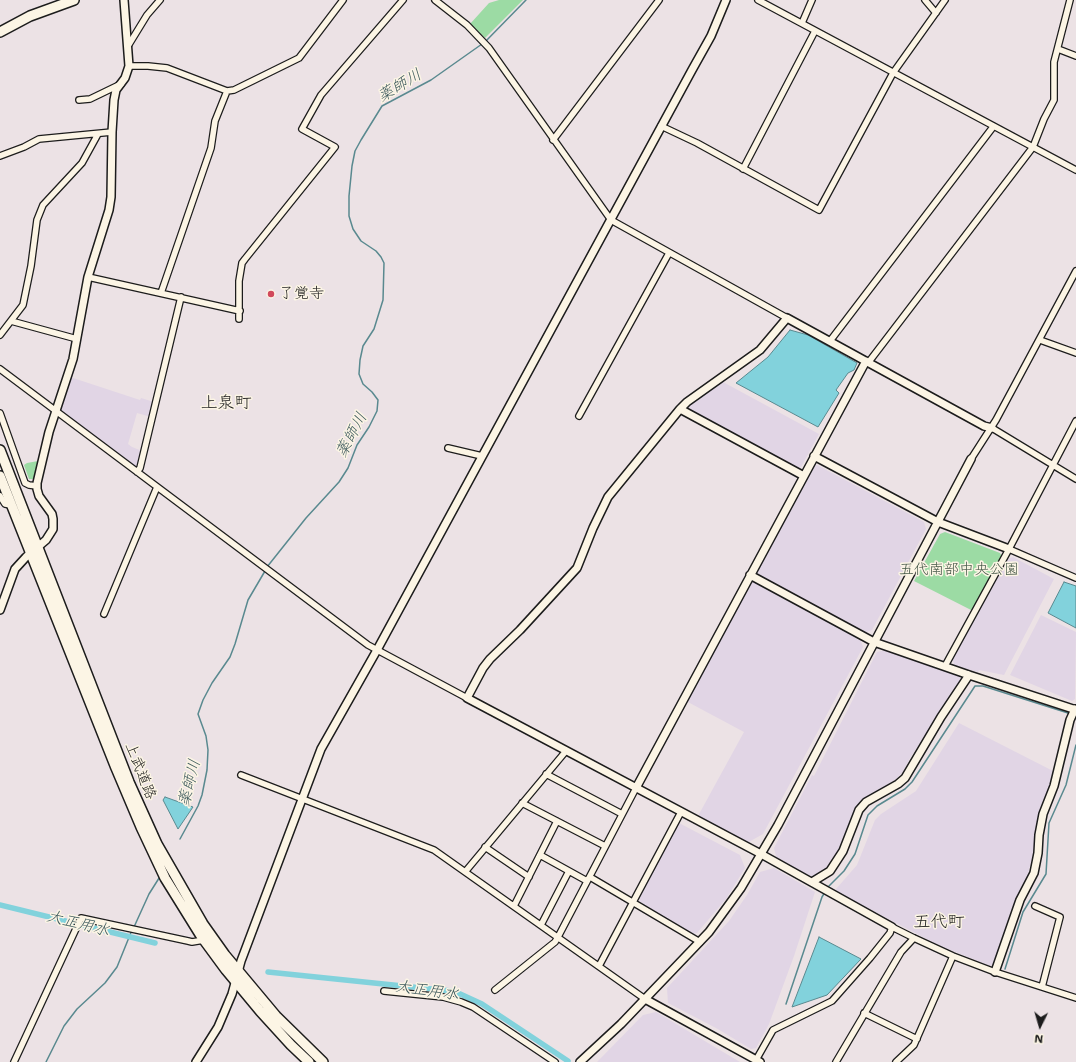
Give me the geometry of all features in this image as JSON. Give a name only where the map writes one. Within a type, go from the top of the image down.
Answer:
[{"type":"main road","points":[[0,32],[30,16],[74,0]]},
{"type":"main road","points":[[0,442],[4,472]]},
{"type":"main road","name":"上武道路","points":[[0,450],[11,505],[34,550]]},
{"type":"main road","name":"上武道路","points":[[4,472],[118,774],[158,854],[165,878],[204,940],[235,982],[268,1021],[309,1062]]},
{"type":"main road","name":"上武道路","points":[[158,854],[171,869],[203,924],[238,971],[276,1016],[323,1062]]},
{"type":"street","points":[[0,610],[15,569],[49,536],[54,525],[52,514],[39,496],[37,486],[48,432],[73,358],[88,277],[109,210],[111,197],[114,100],[116,90],[121,84],[129,66],[124,0]]},
{"type":"street","points":[[128,46],[147,15],[160,0]]},
{"type":"street","points":[[129,66],[167,68],[227,91],[234,90],[299,58],[343,0]]},
{"type":"street","points":[[239,319],[239,281],[244,259],[335,147],[302,129],[321,95],[403,0]]},
{"type":"street","points":[[435,0],[467,25],[489,48],[611,220],[984,426],[992,428],[1076,479]]},
{"type":"street","points":[[554,140],[659,0]]},
{"type":"street","points":[[196,1062],[218,1027],[231,995],[238,971],[321,749],[377,650],[711,36],[726,0]]},
{"type":"street","points":[[758,0],[993,127],[1076,170]]},
{"type":"street","points":[[802,23],[812,0]]},
{"type":"street","points":[[925,0],[936,13]]},
{"type":"street","points":[[661,126],[819,210],[893,73],[945,0]]},
{"type":"street","points":[[495,990],[558,938],[622,814],[750,575],[867,362],[1033,147],[1044,119],[1054,100],[1054,62],[1070,0]]},
{"type":"street","points":[[743,169],[816,31]]},
{"type":"street","points":[[1058,49],[1076,56]]},
{"type":"street","points":[[79,100],[90,99],[121,84]]},
{"type":"street","points":[[161,293],[211,148],[215,121],[227,91]]},
{"type":"street","points":[[830,341],[993,127]]},
{"type":"street","points":[[0,156],[40,139],[112,132]]},
{"type":"street","points":[[0,335],[23,305],[31,266],[37,220],[44,205],[82,163],[98,134]]},
{"type":"street","points":[[579,416],[669,252]]},
{"type":"street","points":[[580,1062],[588,1059],[700,942],[741,888],[778,825],[971,459],[992,428],[1076,271]]},
{"type":"street","points":[[88,277],[240,311]]},
{"type":"street","points":[[137,472],[140,468],[181,297]]},
{"type":"street","points":[[467,698],[483,668],[490,659],[520,630],[577,568],[593,528],[608,497],[680,409],[687,402],[760,350],[787,318]]},
{"type":"street","points":[[11,321],[77,339]]},
{"type":"street","points":[[1040,340],[1076,353]]},
{"type":"street","points":[[0,369],[321,611],[377,650],[761,854],[914,938],[953,956],[995,972],[1076,998]]},
{"type":"street","points":[[680,409],[804,476]]},
{"type":"street","points":[[0,413],[25,483],[37,486]]},
{"type":"street","points":[[945,666],[1009,549],[1076,421]]},
{"type":"street","points":[[448,448],[482,456]]},
{"type":"street","points":[[814,456],[938,522],[1009,549],[1076,578]]},
{"type":"street","points":[[104,614],[157,487]]},
{"type":"street","points":[[0,496],[5,504],[11,505]]},
{"type":"street","points":[[750,575],[874,642],[945,666],[969,676],[1076,709],[1070,720],[1054,786],[1043,814],[1034,873],[1020,900],[995,972]]},
{"type":"street","points":[[812,882],[830,871],[843,851],[859,810],[866,802],[898,784],[904,778],[941,717],[969,676]]},
{"type":"street","points":[[465,872],[566,751]]},
{"type":"street","points":[[546,774],[622,814]]},
{"type":"street","points":[[241,775],[434,850],[645,999],[758,1061],[773,1030],[832,1001],[870,958],[890,933],[892,927]]},
{"type":"street","points":[[522,803],[606,846]]},
{"type":"street","points":[[599,966],[681,812]]},
{"type":"street","points":[[514,906],[557,821]]},
{"type":"street","points":[[485,848],[529,877]]},
{"type":"street","points":[[540,855],[633,902],[700,942]]},
{"type":"street","points":[[541,925],[569,871]]},
{"type":"street","points":[[1035,906],[1060,917],[1042,988]]},
{"type":"street","points":[[14,1062],[81,918],[188,941],[204,940]]},
{"type":"street","points":[[836,1062],[901,952],[914,938]]},
{"type":"street","points":[[896,1062],[914,1045],[953,956]]},
{"type":"street","points":[[384,991],[443,997],[461,1002],[473,1007],[555,1062]]},
{"type":"street","points":[[864,1013],[917,1039]]},
{"type":"shaded area","points":[[70,377],[140,400],[141,398],[154,402],[151,417],[137,413],[128,444],[142,451],[138,469],[60,412]]},
{"type":"shaded area","points":[[723,382],[819,434],[801,467],[797,468],[688,410],[687,406]]},
{"type":"shaded area","points":[[817,465],[924,522],[926,529],[872,630],[864,633],[758,575],[756,571],[813,466]]},
{"type":"shaded area","points":[[1013,557],[1054,579],[1004,675],[979,670],[978,672],[955,666],[952,659],[1005,560]]},
{"type":"shaded area","points":[[754,581],[860,638],[863,647],[763,834],[747,843],[698,816],[744,732],[686,701],[750,582]]},
{"type":"shaded area","points":[[1041,615],[1076,632],[1075,699],[1072,701],[1010,675]]},
{"type":"shaded area","points":[[886,650],[962,676],[963,679],[910,758],[903,772],[894,781],[859,804],[854,812],[841,847],[827,868],[814,876],[809,877],[777,860],[774,848],[812,775],[814,776],[877,652]]},
{"type":"shaded area","points":[[959,723],[1055,772],[1036,825],[1034,850],[1027,878],[1011,911],[994,964],[990,966],[938,945],[837,892],[836,889],[857,865],[875,820],[881,814],[916,791]]},
{"type":"shaded area","points":[[679,823],[740,855],[745,868],[726,899],[697,933],[693,934],[640,902],[639,898]]},
{"type":"shaded area","points":[[774,868],[815,892],[794,956],[769,1024],[756,1048],[751,1049],[716,1028],[668,1003],[667,988],[729,921],[747,895],[760,872]]},
{"type":"shaded area","points":[[656,1012],[740,1062],[597,1062],[643,1015]]},
{"type":"green space","points":[[499,0],[523,0],[485,38],[470,24],[489,3]]},
{"type":"green space","points":[[38,461],[35,479],[29,479],[24,465]]},
{"type":"green space","name":"五代南部中央公園","points":[[945,532],[1000,553],[1002,557],[973,611],[914,581],[940,534]]},
{"type":"water","points":[[790,330],[808,335],[857,363],[854,370],[848,373],[836,390],[839,393],[818,427],[736,383],[768,357]]},
{"type":"water","points":[[1064,582],[1076,586],[1076,628],[1048,613]]},
{"type":"water","points":[[165,797],[193,807],[178,829],[163,800]]},
{"type":"water","points":[[819,937],[861,959],[827,995],[792,1007]]},
{"type":"waterway","name":"薬師川","points":[[485,42],[526,0]]},
{"type":"waterway","name":"薬師川","points":[[267,567],[306,518],[339,482],[348,468],[357,445],[369,427],[377,411],[378,400],[363,384],[359,374],[363,346],[374,329],[383,300],[384,263],[376,251],[361,241],[353,229],[349,216],[349,196],[355,151],[382,106],[431,80],[482,44]]},
{"type":"waterway","name":"薬師川","points":[[180,839],[198,806],[202,795],[207,770],[208,750],[206,736],[198,714],[203,700],[212,683],[230,657],[248,600],[265,571]]},
{"type":"waterway","points":[[828,887],[844,871],[855,854],[868,815],[877,806],[905,789],[912,782],[975,686],[983,686],[1068,713]]},
{"type":"waterway","points":[[1005,969],[1023,912],[1046,874],[1049,823],[1066,785],[1076,745]]},
{"type":"waterway","name":"薬師川","points":[[134,927],[149,894],[161,875]]},
{"type":"waterway","points":[[786,1004],[825,892]]},
{"type":"waterway","name":"大正用水","points":[[0,905],[155,943]]},
{"type":"waterway","name":"薬師川","points":[[46,1062],[64,1026],[77,1009],[105,983],[117,967],[132,930]]},
{"type":"waterway","name":"大正用水","points":[[268,972],[451,991],[458,993],[482,1004],[568,1061]]},
{"type":"place","name":"了覚寺","points":[[271,294]]},
{"type":"district","name":"上泉町","points":[[226,404]]},
{"type":"district","name":"五代町","points":[[939,923]]}]
